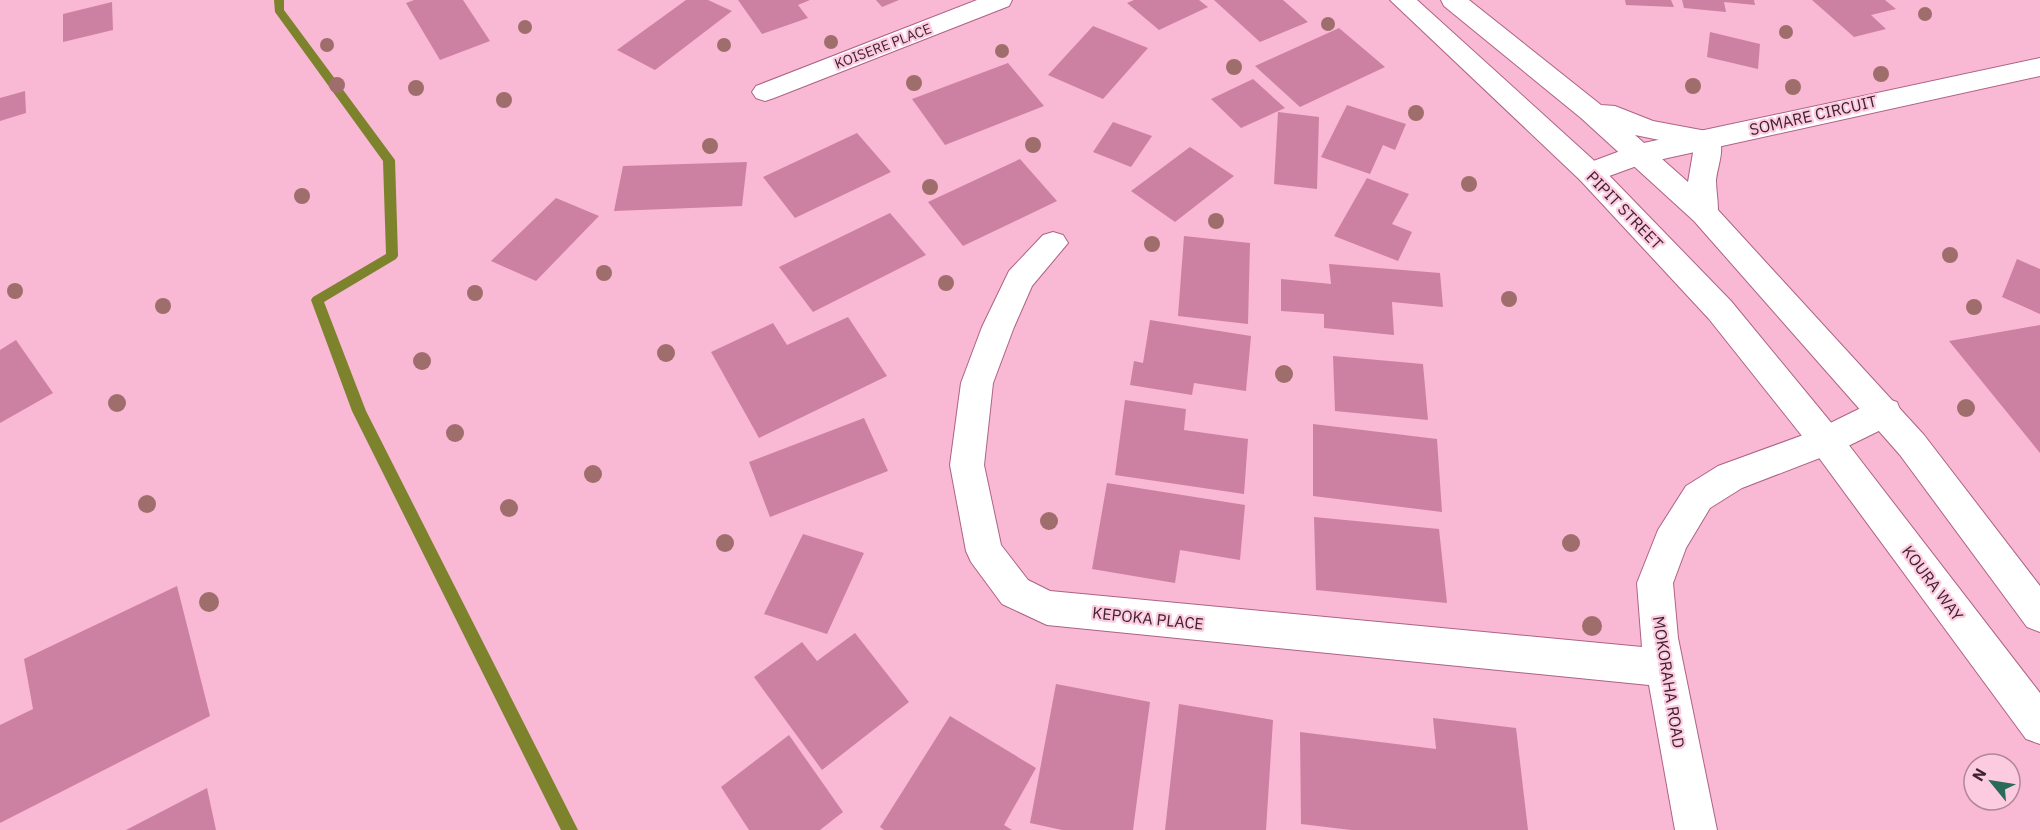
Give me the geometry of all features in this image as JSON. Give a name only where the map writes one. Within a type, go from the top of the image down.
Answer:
[{"type":"street","name":"KOISERE PLACE","points":[[765,92],[1000,0]]},
{"type":"street","name":"PIPIT STREET","points":[[1402,0],[1590,173],[1720,310],[1826,441]]},
{"type":"street","points":[[1453,0],[1581,102],[1704,213],[1912,444],[2040,615]]},
{"type":"street","name":"SOMARE CIRCUIT","points":[[1590,173],[1639,154],[2040,67]]},
{"type":"street","points":[[1581,102],[1623,122],[1649,130],[1707,140],[1708,155],[1702,181],[1704,213]]},
{"type":"street","name":"KEPOKA PLACE","points":[[1053,243],[1020,279],[998,327],[977,383],[967,465],[984,551],[1015,592],[1047,608],[1666,668]]},
{"type":"street","name":"MOKORAHA ROAD","points":[[1695,830],[1659,638],[1655,583],[1671,541],[1698,498],[1730,477],[1826,441],[1885,412]]},
{"type":"street","name":"KOURA WAY","points":[[1826,441],[2040,725]]},
{"type":"building","points":[[414,0],[463,0],[490,41],[440,60],[406,3]]},
{"type":"building","points":[[686,0],[708,0],[732,11],[655,70],[617,50]]},
{"type":"building","points":[[738,0],[810,0],[798,5],[808,18],[762,34]]},
{"type":"building","points":[[876,0],[899,0],[882,7]]},
{"type":"building","points":[[1134,0],[1199,0],[1208,7],[1159,30],[1127,3]]},
{"type":"building","points":[[1214,0],[1283,0],[1308,22],[1260,42]]},
{"type":"building","points":[[1625,0],[1671,0],[1674,7],[1626,5]]},
{"type":"building","points":[[1682,0],[1754,0],[1755,5],[1724,2],[1726,12],[1684,8]]},
{"type":"building","points":[[1812,0],[1885,0],[1896,9],[1871,15],[1886,29],[1854,37]]},
{"type":"building","points":[[112,2],[113,30],[63,42],[63,14]]},
{"type":"building","points":[[1093,26],[1148,48],[1103,99],[1048,75]]},
{"type":"building","points":[[1339,28],[1385,67],[1300,107],[1255,66]]},
{"type":"building","points":[[1710,32],[1760,44],[1758,69],[1707,57]]},
{"type":"building","points":[[1008,63],[1044,106],[945,145],[912,99]]},
{"type":"building","points":[[1253,79],[1285,108],[1241,128],[1211,99]]},
{"type":"building","points":[[25,91],[26,113],[0,121],[0,98]]},
{"type":"building","points":[[1347,105],[1406,124],[1395,150],[1383,145],[1370,174],[1321,157]]},
{"type":"building","points":[[1278,112],[1319,117],[1317,189],[1274,184]]},
{"type":"building","points":[[1113,122],[1152,136],[1131,167],[1093,152]]},
{"type":"building","points":[[857,133],[891,172],[795,218],[763,177]]},
{"type":"building","points":[[1190,147],[1234,176],[1175,222],[1131,191]]},
{"type":"building","points":[[1020,159],[1057,201],[963,246],[928,202]]},
{"type":"building","points":[[747,162],[742,206],[614,211],[623,166]]},
{"type":"building","points":[[1367,178],[1409,194],[1392,224],[1412,232],[1398,261],[1334,236]]},
{"type":"building","points":[[556,198],[599,216],[536,281],[491,261]]},
{"type":"building","points":[[890,213],[926,255],[813,312],[779,267]]},
{"type":"building","points":[[1184,236],[1250,243],[1248,324],[1178,316]]},
{"type":"building","points":[[2017,259],[2040,269],[2040,314],[2002,297]]},
{"type":"building","points":[[1329,264],[1440,273],[1443,307],[1392,302],[1394,335],[1324,328],[1324,314],[1281,311],[1281,279],[1331,284]]},
{"type":"building","points":[[848,317],[887,376],[759,438],[711,352],[773,323],[787,345]]},
{"type":"building","points":[[1150,320],[1251,336],[1246,391],[1194,383],[1192,395],[1130,385],[1134,361],[1143,363]]},
{"type":"building","points":[[2040,325],[2040,453],[1949,341]]},
{"type":"building","points":[[16,340],[53,393],[0,423],[0,350]]},
{"type":"building","points":[[1333,356],[1423,364],[1428,420],[1335,411]]},
{"type":"building","points":[[1125,400],[1186,409],[1184,430],[1248,439],[1244,494],[1115,475]]},
{"type":"building","points":[[864,418],[888,471],[770,517],[749,462]]},
{"type":"building","points":[[1313,424],[1437,439],[1442,512],[1313,496]]},
{"type":"building","points":[[1107,483],[1245,505],[1240,560],[1180,550],[1175,583],[1092,569]]},
{"type":"building","points":[[1314,517],[1439,529],[1447,603],[1316,590]]},
{"type":"building","points":[[803,534],[864,553],[827,634],[764,614]]},
{"type":"building","points":[[177,586],[210,716],[0,823],[0,725],[33,709],[24,659]]},
{"type":"building","points":[[855,633],[909,702],[822,770],[754,677],[802,642],[817,661]]},
{"type":"building","points":[[1056,684],[1150,702],[1133,830],[1062,830],[1030,823]]},
{"type":"building","points":[[1179,704],[1273,720],[1266,830],[1165,830]]},
{"type":"building","points":[[950,716],[1036,768],[1004,825],[1012,830],[884,830],[880,827]]},
{"type":"building","points":[[1433,718],[1516,728],[1528,830],[1351,830],[1301,824],[1300,732],[1436,749]]},
{"type":"building","points":[[789,735],[843,812],[820,830],[749,830],[721,787]]},
{"type":"building","points":[[207,788],[216,830],[126,830]]},
{"type":"waterway","points":[[279,0],[279,10],[389,160],[392,256],[317,300],[359,411],[570,830]]}]
